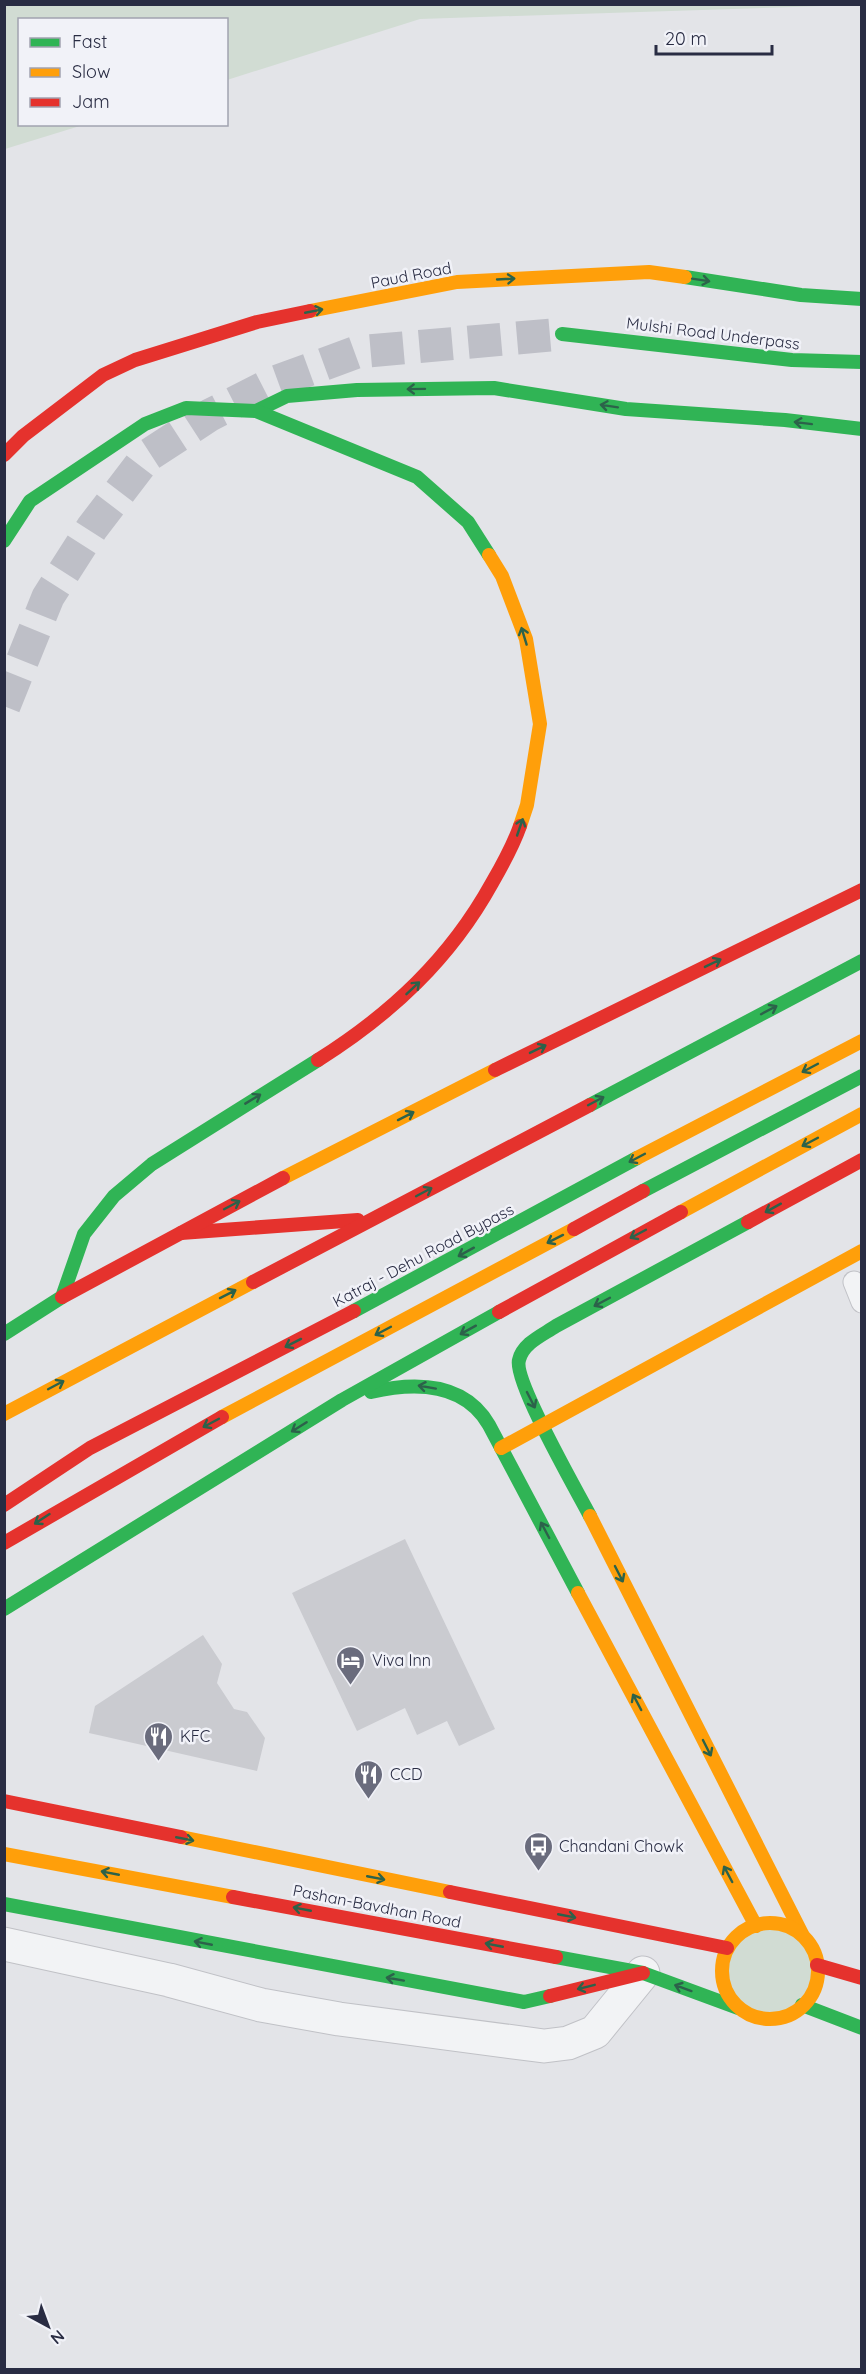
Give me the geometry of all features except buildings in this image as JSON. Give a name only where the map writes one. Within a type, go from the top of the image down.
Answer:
[{"type":"main road","name":"Paud Road","points":[[4,455],[23,436],[103,375],[135,360],[257,322],[457,282],[649,272],[801,295],[861,298]]},
{"type":"main road","name":"Mulshi Road Underpass","points":[[562,334],[792,360],[861,362]]},
{"type":"main road","points":[[256,411],[287,396],[357,390],[494,388],[626,409],[785,420],[861,429]]},
{"type":"main road","points":[[4,541],[30,501],[145,424],[186,408],[256,411],[417,477],[468,522],[502,576],[526,639],[540,724],[527,805],[514,844],[472,920],[444,954],[417,985],[340,1046],[203,1130],[152,1164],[114,1196],[84,1234],[62,1297]]},
{"type":"main road","points":[[4,1334],[62,1297],[485,1075],[861,890]]},
{"type":"main road","points":[[4,1414],[861,961]]},
{"type":"main road","name":"Katraj - Dehu Road Bypass","points":[[4,1505],[90,1448],[416,1280],[593,1181],[861,1041]]},
{"type":"main road","points":[[4,1543],[70,1501],[159,1451],[861,1076]]},
{"type":"main road","points":[[4,1609],[342,1400],[572,1270],[861,1114]]},
{"type":"main road","points":[[802,1934],[783,1924],[761,1923],[741,1932],[727,1948],[721,1969],[725,1990],[738,2008],[757,2018],[778,2018],[799,2010],[813,1994],[819,1973],[815,1952],[802,1934],[543,1424],[519,1374],[518,1360],[526,1346],[556,1326],[861,1160]]},
{"type":"main road","points":[[181,1233],[372,1219]]},
{"type":"main road","points":[[501,1448],[861,1251]]},
{"type":"main road","points":[[342,1400],[386,1388],[414,1385],[455,1392],[475,1406],[501,1448],[756,1926]]},
{"type":"main road","points":[[4,1791],[42,1811]]},
{"type":"main road","name":"Pashan-Bavdhan Road","points":[[4,1802],[727,1948]]},
{"type":"main road","name":"Pashan-Bavdhan Road","points":[[4,1854],[643,1972],[738,2008]]},
{"type":"main road","points":[[4,1904],[524,2002],[643,1972]]},
{"type":"main road","points":[[817,1965],[861,1978]]},
{"type":"main road","points":[[802,2005],[861,2028]]},
{"type":"street","points":[[4,1944],[169,1980],[261,2005],[339,2019],[544,2046],[568,2043],[595,2032],[643,1972]]},
{"type":"shaded area","points":[[5,4],[853,4],[420,19],[228,80],[228,18],[18,18],[18,126],[80,126],[5,149]]},
{"type":"shaded area","points":[[770,1928],[787,1931],[801,1940],[810,1954],[813,1971],[810,1988],[801,2002],[787,2011],[770,2014],[753,2011],[739,2002],[730,1988],[727,1971],[730,1954],[739,1940],[753,1931]]},
{"type":"tunnel","points":[[4,706],[48,597],[92,528],[147,456],[210,415],[275,382],[357,352],[562,334]]},
{"type":"traffic: fast","points":[[685,277],[801,295],[862,299]]},
{"type":"traffic: fast","points":[[562,334],[792,360],[862,362]]},
{"type":"traffic: fast","points":[[256,411],[287,396],[357,390],[494,388],[626,409],[785,420],[862,429]]},
{"type":"traffic: fast","points":[[4,541],[30,501],[145,424],[186,408],[256,411],[417,477],[468,522],[489,555]]},
{"type":"traffic: fast","points":[[590,1105],[862,961]]},
{"type":"traffic: fast","points":[[4,1334],[62,1297],[84,1234],[114,1196],[152,1164],[318,1060]]},
{"type":"traffic: fast","points":[[643,1191],[862,1076]]},
{"type":"traffic: fast","points":[[354,1311],[637,1158]]},
{"type":"traffic: fast","points":[[590,1516],[535,1412],[520,1371],[521,1354],[534,1340],[556,1326],[748,1222]]},
{"type":"traffic: fast","points":[[4,1609],[342,1400],[499,1312]]},
{"type":"traffic: fast","points":[[371,1392],[404,1387],[437,1389],[466,1400],[479,1411],[489,1425],[578,1593]]},
{"type":"traffic: fast","points":[[4,1904],[524,2002],[550,1996]]},
{"type":"traffic: fast","points":[[556,1957],[643,1973],[738,2008]]},
{"type":"traffic: fast","points":[[802,2005],[862,2028]]},
{"type":"traffic: slow","points":[[310,311],[457,282],[649,272],[685,277]]},
{"type":"traffic: slow","points":[[489,555],[502,576],[526,639],[540,724],[527,805],[520,826]]},
{"type":"traffic: slow","points":[[637,1158],[862,1041]]},
{"type":"traffic: slow","points":[[283,1178],[495,1070]]},
{"type":"traffic: slow","points":[[681,1212],[862,1114]]},
{"type":"traffic: slow","points":[[222,1417],[574,1229]]},
{"type":"traffic: slow","points":[[501,1448],[862,1251]]},
{"type":"traffic: slow","points":[[4,1414],[253,1282]]},
{"type":"traffic: slow","points":[[590,1516],[802,1934]]},
{"type":"traffic: slow","points":[[578,1593],[756,1926]]},
{"type":"traffic: slow","points":[[181,1837],[450,1892]]},
{"type":"traffic: slow","points":[[4,1854],[233,1897]]},
{"type":"traffic: slow","points":[[770,1923],[788,1927],[804,1937],[814,1953],[818,1971],[814,1989],[804,2005],[788,2015],[770,2019],[752,2015],[736,2005],[726,1989],[722,1971],[726,1953],[736,1937],[752,1927],[770,1923]]},
{"type":"traffic: jam","points":[[4,455],[23,436],[103,375],[135,360],[257,322],[310,311]]},
{"type":"traffic: jam","points":[[318,1060],[370,1024],[417,983],[438,960],[475,911],[504,862],[520,826]]},
{"type":"traffic: jam","points":[[495,1070],[862,890]]},
{"type":"traffic: jam","points":[[253,1282],[590,1105]]},
{"type":"traffic: jam","points":[[748,1222],[862,1160]]},
{"type":"traffic: jam","points":[[62,1297],[283,1178]]},
{"type":"traffic: jam","points":[[574,1229],[643,1191]]},
{"type":"traffic: jam","points":[[499,1312],[681,1212]]},
{"type":"traffic: jam","points":[[181,1233],[358,1220]]},
{"type":"traffic: jam","points":[[4,1505],[90,1448],[354,1311]]},
{"type":"traffic: jam","points":[[4,1543],[222,1417]]},
{"type":"traffic: jam","points":[[4,1801],[181,1837]]},
{"type":"traffic: jam","points":[[450,1892],[727,1948]]},
{"type":"traffic: jam","points":[[233,1897],[556,1957]]},
{"type":"traffic: jam","points":[[817,1965],[862,1978]]},
{"type":"traffic: jam","points":[[550,1996],[643,1973]]},
{"type":"place","name":"Viva Inn","points":[[351,1686]]},
{"type":"place","name":"KFC","points":[[159,1762]]},
{"type":"place","name":"CCD","points":[[369,1800]]},
{"type":"place","name":"Chandani Chowk","points":[[538,1872]]}]
